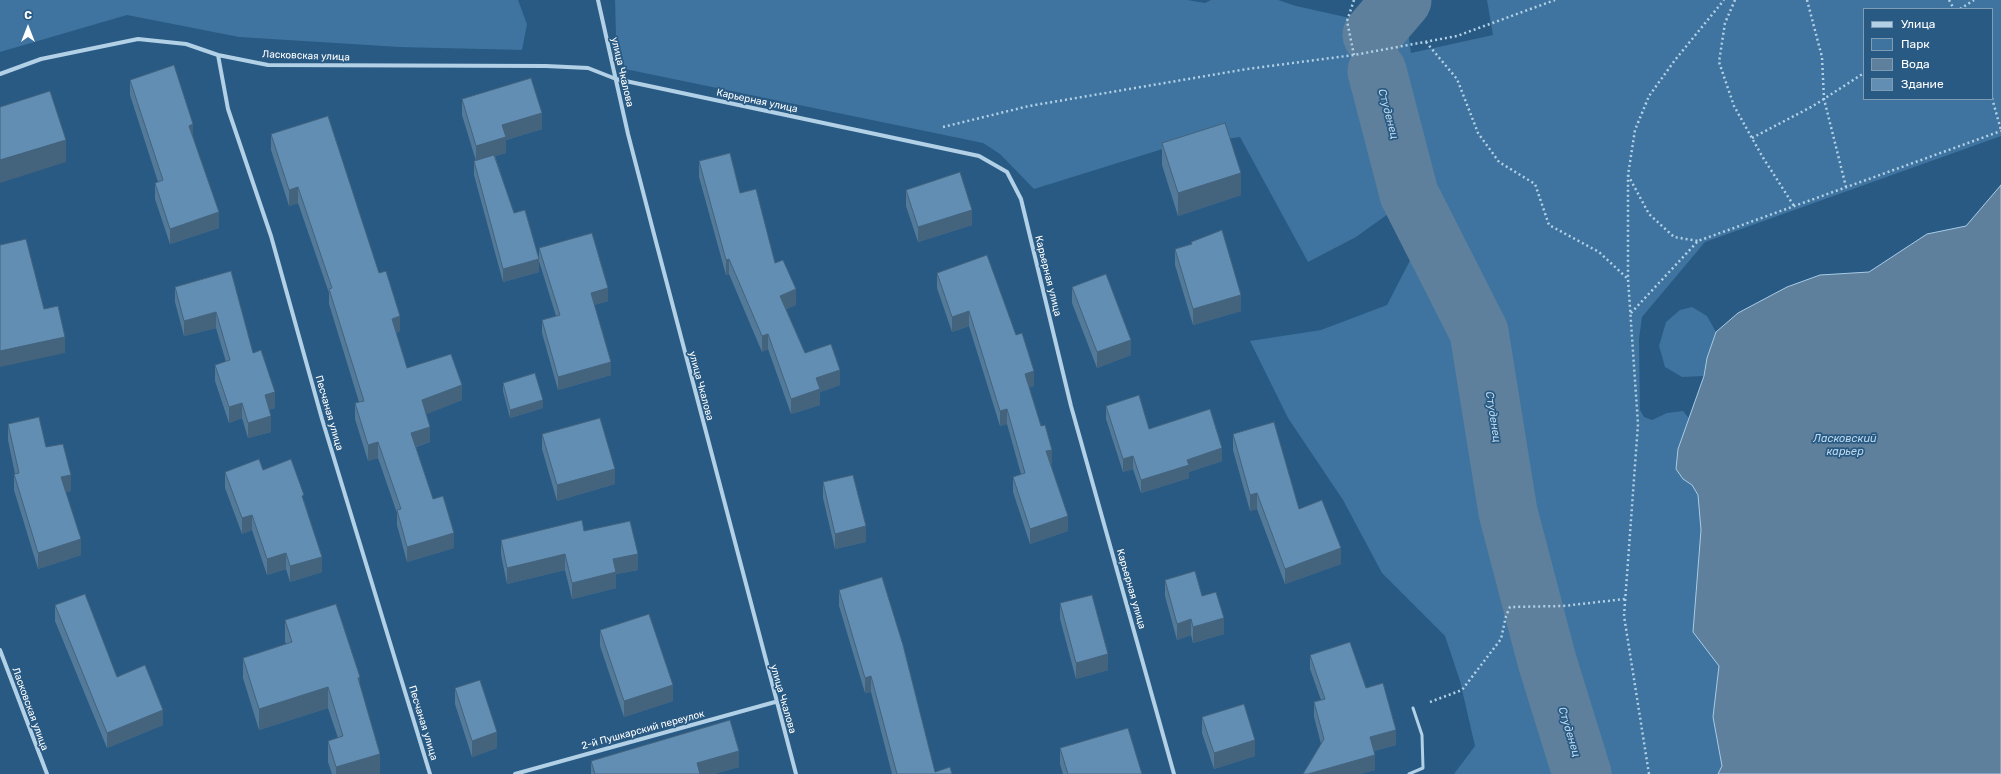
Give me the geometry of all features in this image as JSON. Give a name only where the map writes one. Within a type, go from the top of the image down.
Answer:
[{"type":"street","name":"улица Чкалова","points":[[598,0],[657,246],[796,774]]},
{"type":"street","name":"Ласковская улица","points":[[0,74],[40,59],[138,39],[186,44],[218,55],[268,65],[538,66],[588,68],[616,79]]},
{"type":"street","name":"Песчаная улица","points":[[218,55],[228,110],[271,236],[322,419],[430,774]]},
{"type":"street","name":"Карьерная улица","points":[[616,79],[980,156],[1007,172],[1021,199],[1071,406],[1174,774]]},
{"type":"street","name":"Ласковская улица","points":[[0,650],[47,774]]},
{"type":"street","name":"2-й Пушкарский переулок","points":[[515,774],[776,702]]},
{"type":"lane","points":[[1409,774],[1423,768],[1422,735],[1413,708]]},
{"type":"path","points":[[1354,0],[1347,21],[1354,55]]},
{"type":"path","points":[[940,128],[1029,106],[1247,69],[1354,55],[1457,36],[1555,0]]},
{"type":"path","points":[[1649,774],[1624,616],[1624,599],[1638,424],[1628,279],[1628,175],[1636,130],[1649,96],[1675,60],[1724,0]]},
{"type":"path","points":[[1735,0],[1725,23],[1719,62],[1734,106],[1794,206]]},
{"type":"path","points":[[1807,0],[1822,57],[1824,99],[1846,187]]},
{"type":"path","points":[[1962,8],[1974,0]]},
{"type":"path","points":[[1426,42],[1457,79],[1478,133],[1499,162],[1535,184],[1549,225],[1599,252],[1628,279]]},
{"type":"path","points":[[1752,138],[1824,99],[1863,74]]},
{"type":"path","points":[[1631,313],[1698,241],[2001,130],[1993,100]]},
{"type":"path","points":[[1628,175],[1649,214],[1674,237],[1698,241]]},
{"type":"path","points":[[1413,708],[1462,690],[1500,639],[1510,607],[1563,606],[1624,599]]},
{"type":"green space","points":[[0,0],[518,0],[527,24],[522,50],[399,47],[239,37],[127,15],[0,52]]},
{"type":"green space","points":[[615,0],[1187,0],[1205,3],[1211,0],[1278,0],[1296,6],[1408,31],[1411,53],[1493,35],[1487,0],[2001,0],[2001,136],[1705,242],[1642,317],[1639,339],[1640,410],[1644,417],[1652,420],[1667,413],[1683,411],[1692,422],[1717,629],[1750,774],[1454,774],[1475,746],[1460,681],[1445,636],[1382,573],[1343,500],[1288,418],[1250,341],[1321,330],[1387,305],[1418,245],[1395,209],[1356,237],[1308,262],[1240,137],[1169,147],[1034,189],[1000,154],[983,143],[625,69],[616,36]]},
{"type":"green space","points":[[1692,307],[1707,316],[1716,332],[1707,358],[1704,376],[1682,377],[1665,367],[1659,346],[1666,322],[1680,310]]},
{"type":"water","name":"Ласковский карьер","points":[[2001,185],[2001,774],[1718,774],[1722,766],[1713,717],[1719,666],[1693,632],[1701,530],[1698,495],[1692,485],[1683,479],[1676,469],[1678,449],[1704,376],[1707,358],[1716,332],[1738,313],[1787,287],[1820,275],[1869,272],[1927,234],[1966,226]]},
{"type":"building","points":[[174,65],[193,124],[189,126],[219,212],[170,229],[155,183],[163,180],[130,80]]},
{"type":"building","points":[[531,78],[542,113],[502,125],[506,137],[476,146],[462,99]]},
{"type":"building","points":[[50,91],[66,140],[0,160],[0,107]]},
{"type":"building","points":[[328,116],[379,273],[386,271],[400,316],[392,319],[407,368],[451,354],[462,385],[422,400],[430,427],[411,433],[433,499],[443,496],[454,533],[407,547],[397,510],[401,509],[378,442],[368,445],[355,403],[364,401],[329,289],[332,288],[298,187],[289,190],[271,134]]},
{"type":"building","points":[[1225,123],[1241,173],[1178,193],[1162,143]]},
{"type":"building","points":[[730,153],[740,193],[756,189],[775,263],[783,260],[796,289],[780,296],[805,353],[831,344],[840,370],[816,378],[820,389],[791,399],[768,334],[762,336],[729,259],[726,260],[699,161]]},
{"type":"building","points":[[494,155],[514,213],[525,210],[539,259],[503,269],[474,161]]},
{"type":"building","points":[[960,172],[972,210],[918,227],[906,190]]},
{"type":"building","points":[[1222,230],[1241,295],[1193,309],[1175,249],[1192,244],[1191,242]]},
{"type":"building","points":[[592,233],[608,288],[591,293],[611,362],[558,377],[542,320],[560,315],[539,248]]},
{"type":"building","points":[[26,239],[44,309],[58,306],[65,337],[0,351],[0,245]]},
{"type":"building","points":[[987,255],[1016,335],[1022,333],[1034,371],[1025,374],[1041,426],[1045,425],[1052,450],[1046,451],[1068,516],[1030,529],[1013,477],[1025,473],[1007,409],[1000,411],[969,311],[952,317],[937,273]]},
{"type":"building","points":[[231,271],[253,353],[261,350],[275,392],[265,395],[271,416],[248,423],[242,403],[229,407],[215,365],[230,360],[216,312],[184,321],[175,287]]},
{"type":"building","points":[[1106,274],[1131,340],[1097,352],[1072,287]]},
{"type":"building","points":[[535,373],[543,400],[510,410],[503,383]]},
{"type":"building","points":[[1139,395],[1149,429],[1210,409],[1222,448],[1187,460],[1189,465],[1141,480],[1133,456],[1123,459],[1106,406]]},
{"type":"building","points":[[39,417],[46,447],[63,444],[71,475],[61,477],[81,539],[38,553],[14,474],[19,473],[8,424]]},
{"type":"building","points":[[600,418],[615,469],[557,485],[542,434]]},
{"type":"building","points":[[1274,422],[1299,509],[1322,500],[1341,548],[1285,569],[1257,493],[1250,495],[1233,434]]},
{"type":"building","points":[[259,459],[263,470],[291,459],[304,495],[302,496],[322,557],[290,566],[286,553],[267,559],[252,515],[242,518],[225,472]]},
{"type":"building","points":[[853,475],[866,526],[835,534],[823,482]]},
{"type":"building","points":[[582,520],[584,531],[630,521],[638,554],[613,559],[616,572],[572,583],[565,554],[507,568],[501,540]]},
{"type":"building","points":[[1195,571],[1202,596],[1216,592],[1224,618],[1193,627],[1191,619],[1177,624],[1165,580]]},
{"type":"building","points":[[882,577],[903,645],[935,772],[950,767],[952,774],[897,774],[871,676],[865,678],[839,590]]},
{"type":"building","points":[[85,594],[117,677],[145,665],[163,710],[107,733],[55,605]]},
{"type":"building","points":[[1092,595],[1108,654],[1076,663],[1060,603]]},
{"type":"building","points":[[336,604],[360,677],[358,678],[380,754],[336,767],[328,741],[343,736],[328,687],[259,709],[243,658],[292,642],[285,620]]},
{"type":"building","points":[[649,614],[673,685],[624,701],[600,630]]},
{"type":"building","points":[[1350,642],[1366,688],[1383,683],[1396,730],[1370,737],[1375,755],[1308,774],[1303,774],[1324,739],[1314,702],[1325,699],[1310,655]]},
{"type":"building","points":[[480,680],[497,732],[472,741],[455,688]]},
{"type":"building","points":[[1244,704],[1255,740],[1214,753],[1202,717]]},
{"type":"building","points":[[730,720],[739,751],[697,763],[700,774],[595,774],[591,761]]},
{"type":"building","points":[[1128,728],[1142,774],[1068,774],[1060,748]]},
{"type":"waterway","name":"Студенец","points":[[1372,35],[1402,0]]},
{"type":"waterway","name":"Студенец","points":[[1377,71],[1409,194],[1479,332],[1508,512],[1547,661],[1582,774]]}]
